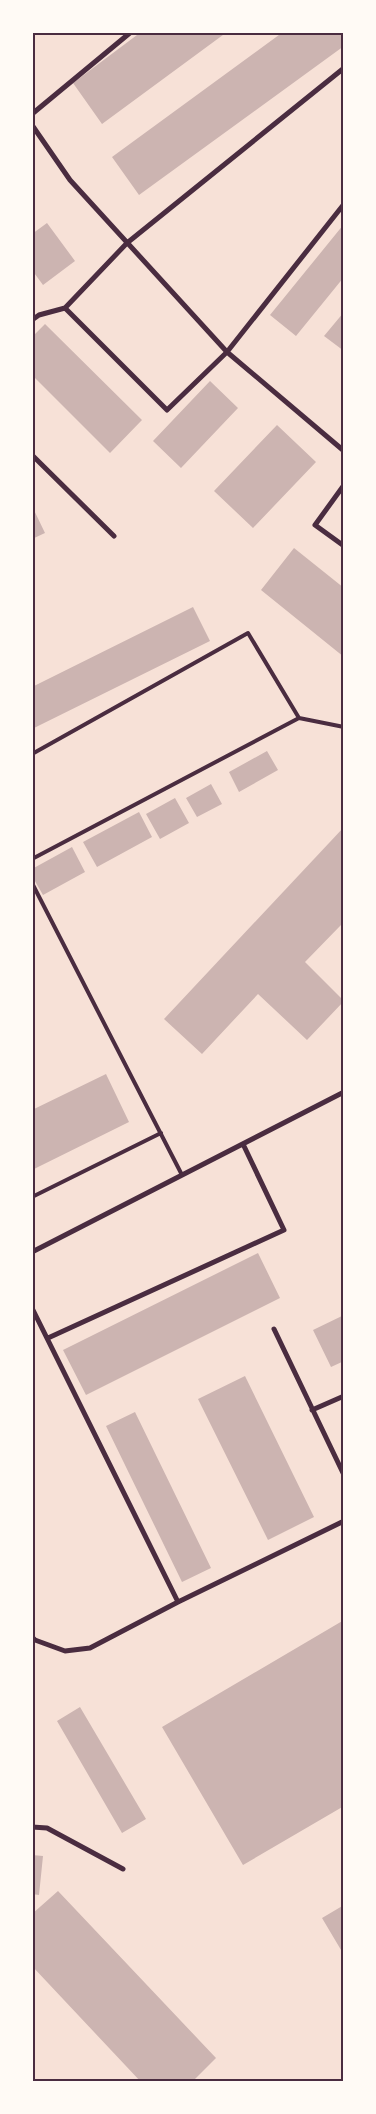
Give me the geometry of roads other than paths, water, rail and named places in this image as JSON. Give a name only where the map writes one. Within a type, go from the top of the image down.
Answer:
[{"type":"street","points":[[32,114],[131,32]]},
{"type":"street","points":[[32,320],[39,315],[65,308],[127,243],[344,68]]},
{"type":"street","points":[[32,125],[70,180],[227,352],[344,451]]},
{"type":"street","points":[[65,308],[167,410],[227,352],[344,204]]},
{"type":"street","points":[[32,455],[114,536]]},
{"type":"street","points":[[344,485],[314,525],[344,546]]},
{"type":"street","points":[[32,1252],[344,1092]]},
{"type":"street","points":[[48,1338],[284,1230],[243,1144]]},
{"type":"street","points":[[32,1308],[178,1602]]},
{"type":"street","points":[[274,1329],[344,1475]]},
{"type":"street","points":[[312,1410],[344,1396]]},
{"type":"street","points":[[32,1636],[35,1640],[65,1651],[90,1648],[178,1602],[344,1521]]},
{"type":"street","points":[[32,1827],[47,1828],[123,1869]]},
{"type":"lane","points":[[32,754],[248,633],[299,718]]},
{"type":"lane","points":[[32,859],[299,718],[344,727]]},
{"type":"lane","points":[[32,883],[182,1175]]},
{"type":"lane","points":[[32,1197],[161,1133]]}]
